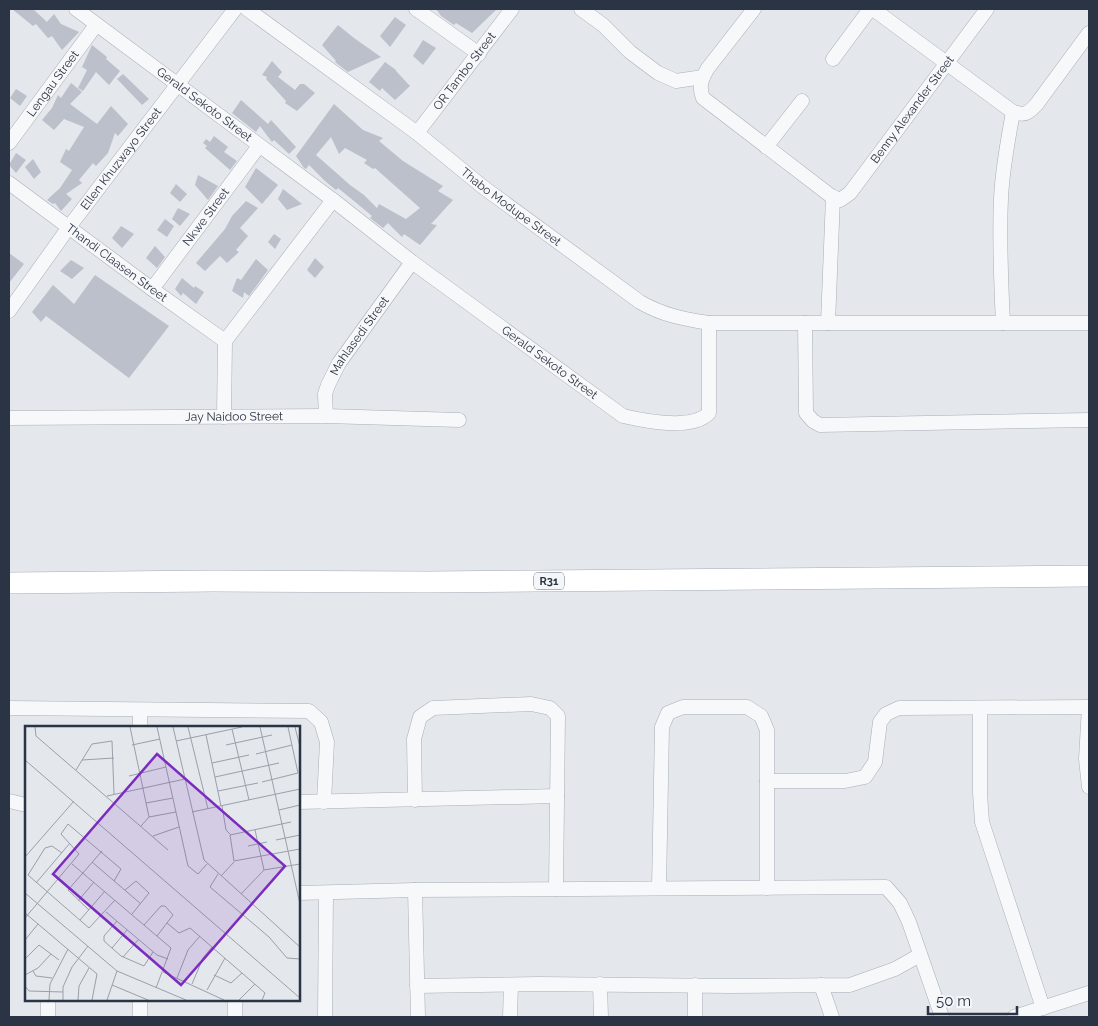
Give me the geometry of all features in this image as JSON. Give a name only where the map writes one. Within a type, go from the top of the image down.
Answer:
[{"type":"main road","name":"R31","points":[[9,584],[214,580],[439,582],[1089,576]]},
{"type":"street","name":"Gerald Sekoto Street","points":[[76,9],[334,200],[412,262],[623,416],[639,420],[679,423],[701,418],[709,413],[709,323]]},
{"type":"street","name":"Ellen Khuzwayo Street","points":[[9,311],[69,227],[235,9]]},
{"type":"street","name":"Thabo Modupe Street","points":[[247,9],[417,133],[483,188],[640,302],[675,318],[709,323],[1089,323]]},
{"type":"street","points":[[416,9],[479,54]]},
{"type":"street","name":"OR Tambo Street","points":[[417,133],[512,9]]},
{"type":"street","points":[[581,9],[603,25],[630,52],[658,73],[676,81],[703,77]]},
{"type":"street","points":[[754,9],[708,68],[703,77],[700,91],[703,98],[832,197],[828,323]]},
{"type":"street","points":[[833,59],[872,9],[1014,112],[1025,114],[1036,105],[1089,33]]},
{"type":"street","name":"Benny Alexander Street","points":[[832,197],[840,200],[850,193],[987,9]]},
{"type":"street","name":"Lengau Street","points":[[9,143],[96,24]]},
{"type":"street","points":[[766,147],[802,101]]},
{"type":"street","points":[[1003,323],[1000,259],[1001,197],[1014,112]]},
{"type":"street","name":"Nkwe Street","points":[[152,289],[260,146]]},
{"type":"street","name":"Thandi Claasen Street","points":[[9,183],[152,289],[226,340]]},
{"type":"street","points":[[224,417],[226,340],[334,200]]},
{"type":"street","name":"Mahlasedi Street","points":[[326,416],[328,385],[339,362],[412,262]]},
{"type":"street","points":[[805,323],[806,412],[813,422],[820,425],[1089,420]]},
{"type":"street","name":"Jay Naidoo Street","points":[[9,418],[326,416],[459,420]]},
{"type":"street","points":[[415,800],[414,739],[420,717],[433,708],[531,704],[550,708],[558,716],[556,889]]},
{"type":"street","points":[[659,888],[662,727],[668,713],[683,707],[747,707],[762,716],[767,730],[767,888]]},
{"type":"street","points":[[767,781],[845,780],[865,777],[875,762],[880,722],[886,714],[899,708],[1089,707],[1086,759],[1089,787]]},
{"type":"street","points":[[9,708],[309,711],[321,722],[327,742],[324,802]]},
{"type":"street","points":[[980,708],[982,822],[1043,1008]]},
{"type":"street","points":[[140,710],[140,726]]},
{"type":"street","points":[[300,802],[557,796]]},
{"type":"street","points":[[9,801],[25,805]]},
{"type":"street","points":[[300,893],[415,890],[886,887],[900,903],[942,1017]]},
{"type":"street","points":[[415,890],[418,1017]]},
{"type":"street","points":[[325,1017],[326,892]]},
{"type":"street","points":[[417,986],[511,984],[850,985],[896,969],[920,955]]},
{"type":"street","points":[[510,1017],[511,984]]},
{"type":"street","points":[[600,984],[600,1017]]},
{"type":"street","points":[[695,985],[695,1017]]},
{"type":"street","points":[[821,985],[832,1017]]},
{"type":"street","points":[[1014,1017],[1089,993]]},
{"type":"street","points":[[48,1001],[48,1017]]},
{"type":"street","points":[[140,1001],[140,1017]]},
{"type":"street","points":[[234,1001],[235,1017]]},
{"type":"building","points":[[12,9],[33,9],[47,22],[54,14],[61,24],[79,32],[62,50],[52,36],[48,38],[36,24],[33,26]]},
{"type":"building","points":[[436,9],[497,9],[472,33],[456,23],[454,25],[441,16]]},
{"type":"building","points":[[395,17],[406,25],[390,47],[380,36]]},
{"type":"building","points":[[338,25],[381,57],[348,72],[335,62],[322,45]]},
{"type":"building","points":[[423,40],[436,48],[423,65],[413,56]]},
{"type":"building","points":[[92,45],[120,71],[109,85],[96,72],[83,91],[78,88],[87,70],[82,67]]},
{"type":"building","points":[[272,61],[282,72],[278,77],[295,90],[300,84],[304,84],[315,93],[297,111],[285,103],[286,101],[266,79],[267,77],[262,75]]},
{"type":"building","points":[[385,62],[396,70],[410,86],[395,100],[382,88],[380,91],[369,82]]},
{"type":"building","points":[[123,74],[149,99],[142,105],[117,79]]},
{"type":"building","points":[[71,83],[82,92],[70,104],[97,124],[111,106],[128,124],[118,136],[115,133],[108,153],[96,166],[93,163],[79,180],[82,183],[66,194],[72,199],[61,211],[55,203],[53,204],[47,200],[60,188],[72,170],[60,162],[66,149],[69,151],[84,127],[64,119],[54,130],[42,120],[52,108],[58,95],[61,98]]},
{"type":"building","points":[[16,89],[27,96],[20,106],[10,98]]},
{"type":"building","points":[[241,100],[268,124],[271,120],[296,147],[289,154],[274,140],[272,142],[260,126],[256,132],[232,113]]},
{"type":"building","points":[[334,104],[363,130],[383,138],[379,141],[403,161],[443,186],[438,191],[453,200],[431,224],[437,225],[420,245],[404,234],[402,237],[388,223],[383,228],[370,218],[372,216],[338,188],[336,190],[309,165],[306,169],[304,168],[296,156]],"holes":[[[331,137],[339,154],[345,148],[367,160],[364,163],[373,169],[375,168],[420,208],[406,219],[379,204],[377,208],[316,155]]]},
{"type":"building","points":[[214,136],[228,147],[224,152],[237,161],[230,170],[205,148],[207,146],[203,143],[206,139],[210,142]]},
{"type":"building","points":[[16,153],[26,160],[16,173],[9,165]]},
{"type":"building","points":[[33,159],[41,172],[34,179],[25,167]]},
{"type":"building","points":[[256,168],[278,185],[262,204],[245,187]]},
{"type":"building","points":[[198,175],[218,186],[208,200],[195,185]]},
{"type":"building","points":[[176,184],[187,194],[180,202],[170,193]]},
{"type":"building","points":[[283,189],[302,204],[287,210],[278,199]]},
{"type":"building","points":[[246,201],[258,208],[240,228],[248,236],[236,250],[239,252],[227,263],[220,256],[205,271],[196,263]]},
{"type":"building","points":[[178,208],[190,214],[180,226],[172,219]]},
{"type":"building","points":[[165,219],[174,226],[167,237],[157,230]]},
{"type":"building","points":[[121,226],[134,234],[122,248],[112,238]]},
{"type":"building","points":[[274,234],[281,239],[275,249],[268,242]]},
{"type":"building","points":[[155,246],[165,257],[157,268],[146,258]]},
{"type":"building","points":[[9,253],[24,264],[9,283]]},
{"type":"building","points":[[315,258],[324,267],[315,278],[307,270]]},
{"type":"building","points":[[256,259],[268,270],[249,296],[244,292],[243,298],[232,291],[237,278],[241,280]]},
{"type":"building","points":[[71,260],[84,268],[72,279],[60,271]]},
{"type":"building","points":[[95,275],[169,326],[129,378],[46,316],[41,322],[32,312],[53,285],[74,304]]},
{"type":"building","points":[[182,278],[194,288],[195,286],[204,292],[196,304],[183,293],[181,296],[175,289]]}]
